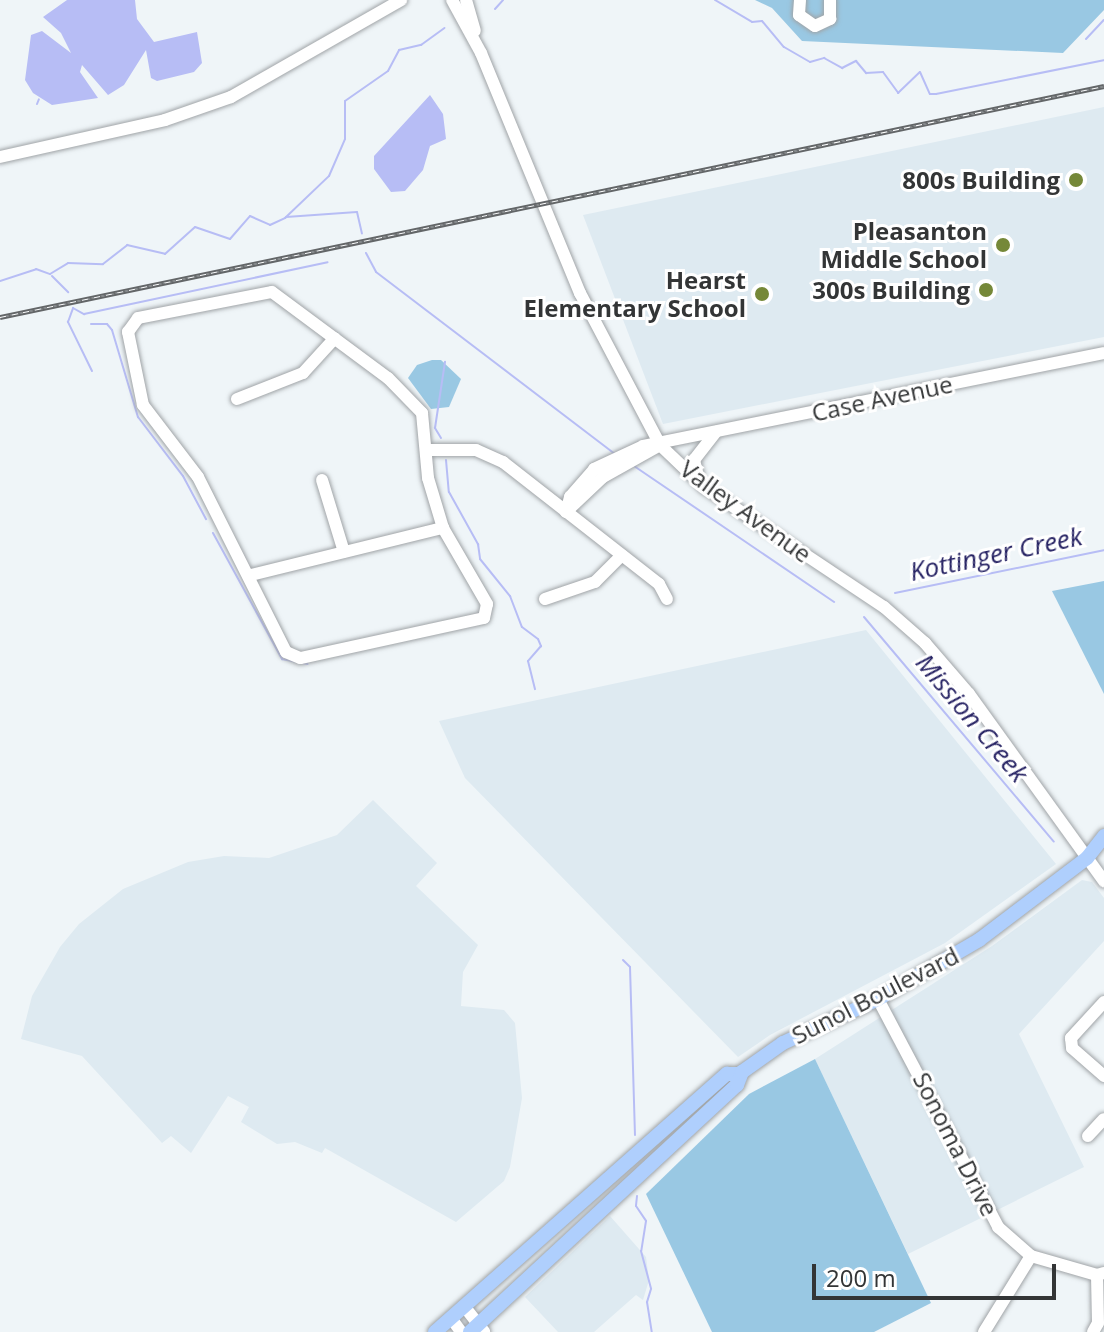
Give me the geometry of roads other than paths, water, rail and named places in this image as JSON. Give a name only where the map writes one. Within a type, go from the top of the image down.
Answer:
[{"type":"main road","name":"Sunol Boulevard","points":[[435,1332],[727,1074],[740,1074],[783,1043],[878,999],[979,940],[1087,858],[1104,836]]},
{"type":"main road","name":"Sunol Boulevard","points":[[1087,858],[1104,855]]},
{"type":"main road","name":"Sunol Boulevard","points":[[478,1330],[737,1085],[740,1074]]},
{"type":"main road","points":[[654,1162],[652,1151],[695,1104]]},
{"type":"street","name":"Valley Avenue","points":[[452,0],[481,53],[580,293],[660,445],[700,483],[884,607],[925,643],[969,694],[1104,881]]},
{"type":"street","name":"Valley Avenue","points":[[466,0],[481,53]]},
{"type":"street","points":[[783,0],[799,6],[804,22],[819,26],[832,15],[830,0]]},
{"type":"street","points":[[0,157],[165,120],[210,105],[403,1]]},
{"type":"street","points":[[272,292],[335,338],[388,378],[422,413],[426,450],[443,528],[487,604],[484,618],[300,658],[286,652],[251,575],[198,477],[143,405],[128,332],[138,318],[272,292]]},
{"type":"street","points":[[237,399],[303,373],[335,338]]},
{"type":"street","name":"Case Avenue","points":[[566,512],[608,467],[660,445],[1104,353]]},
{"type":"street","points":[[700,483],[694,460],[716,432]]},
{"type":"street","points":[[426,450],[489,454],[659,584],[667,599]]},
{"type":"street","points":[[322,480],[344,552]]},
{"type":"street","points":[[251,575],[443,528]]},
{"type":"street","points":[[545,599],[595,582],[622,555]]},
{"type":"street","name":"Sonoma Drive","points":[[878,999],[998,1227],[1031,1256],[1101,1274]]},
{"type":"street","points":[[1104,1002],[1071,1038],[1072,1048],[1104,1076]]},
{"type":"street","points":[[1088,1136],[1104,1119]]},
{"type":"street","points":[[984,1332],[1031,1256]]},
{"type":"street","points":[[1093,1332],[1098,1323],[1101,1274]]},
{"type":"street","points":[[464,1306],[478,1330]]},
{"type":"street","points":[[451,1318],[461,1332]]},
{"type":"waterway","points":[[495,9],[503,0]]},
{"type":"waterway","points":[[715,0],[752,22],[762,21],[784,47],[810,62],[824,58],[842,68],[856,61],[866,73],[883,72],[898,93],[920,72],[930,94],[936,94],[1104,60]]},
{"type":"waterway","points":[[1086,39],[1104,20]]},
{"type":"waterway","points":[[0,281],[36,269],[50,274],[68,263],[103,264],[127,245],[165,254],[195,227],[230,239],[250,216],[270,225],[285,218],[329,176],[345,139],[345,101],[388,71],[399,50],[421,45],[444,28]]},
{"type":"waterway","points":[[37,104],[39,99]]},
{"type":"waterway","points":[[286,217],[357,212],[362,233]]},
{"type":"waterway","points":[[366,253],[376,272],[615,454]]},
{"type":"waterway","points":[[92,371],[68,322],[73,308],[84,314],[328,262]]},
{"type":"waterway","points":[[52,276],[68,292]]},
{"type":"waterway","points":[[91,324],[107,324],[112,330],[138,417],[183,476],[206,519]]},
{"type":"waterway","points":[[441,438],[435,428],[445,362]]},
{"type":"waterway","points":[[446,460],[449,492],[478,544],[480,559],[510,596],[522,627],[538,639],[541,646],[528,661],[535,689]]},
{"type":"waterway","points":[[634,466],[834,602]]},
{"type":"waterway","points":[[213,533],[282,659],[308,664]]},
{"type":"waterway","name":"Kottinger Creek","points":[[895,593],[1104,550]]},
{"type":"waterway","name":"Mission Creek","points":[[864,617],[1054,842]]},
{"type":"waterway","points":[[623,960],[630,967],[635,1135]]},
{"type":"waterway","points":[[637,1196],[636,1206],[646,1221],[641,1251],[651,1289],[647,1302],[652,1332]]},
{"type":"railway","points":[[0,317],[1104,86]]},
{"type":"place","name":"800s Building","points":[[1076,180]]},
{"type":"place","name":"Pleasanton Middle School","points":[[1003,245]]},
{"type":"place","name":"300s Building","points":[[986,290]]},
{"type":"place","name":"Hearst Elementary School","points":[[762,294]]}]
